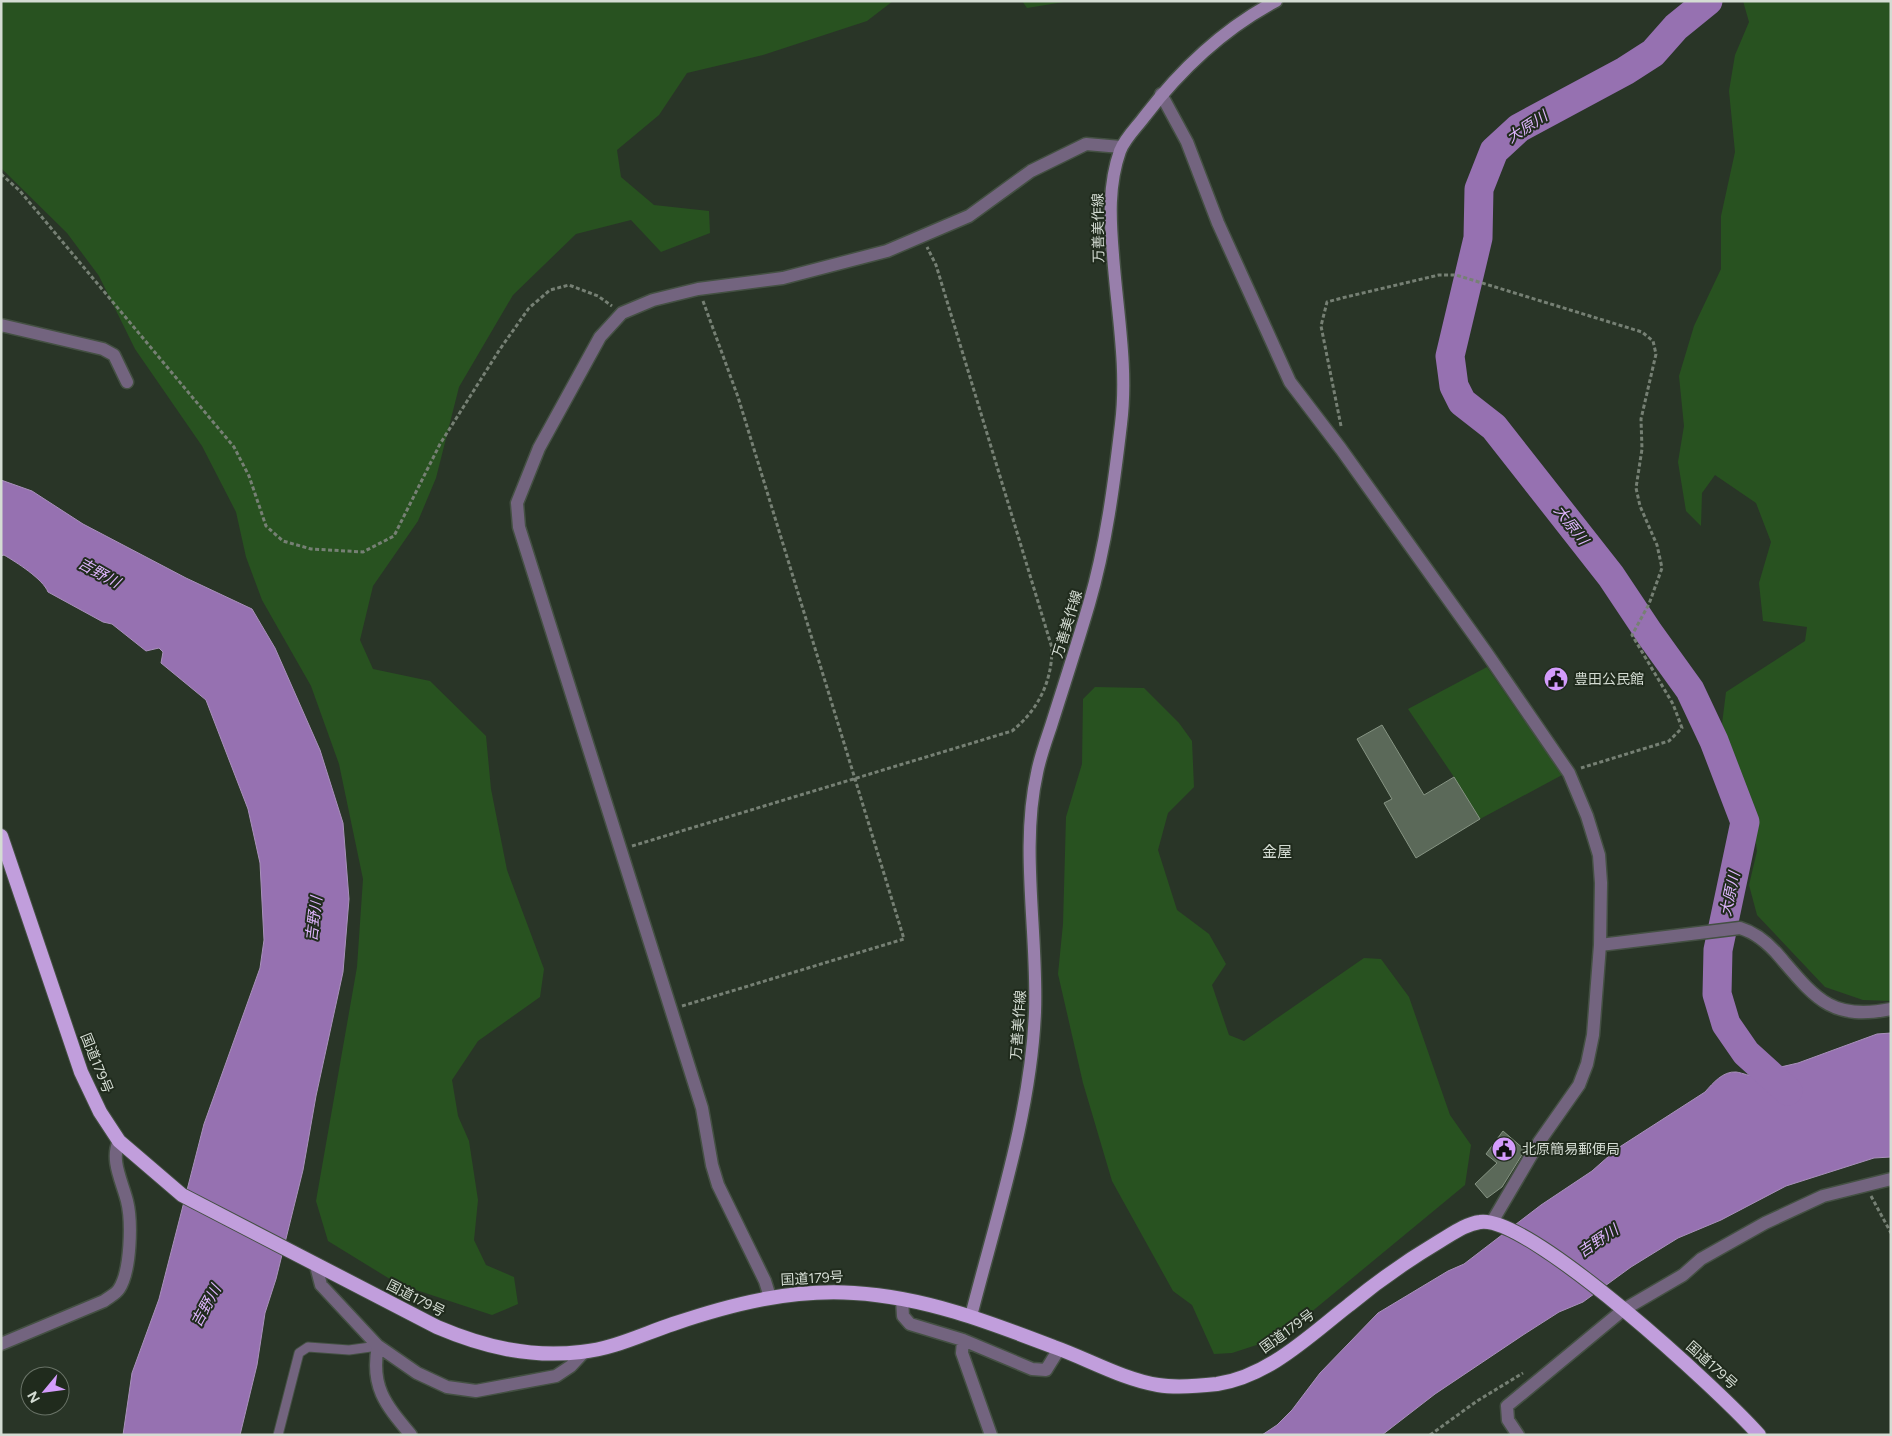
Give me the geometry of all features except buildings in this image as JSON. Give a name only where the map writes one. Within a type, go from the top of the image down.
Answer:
[{"type":"highway","name":"国道179号","points":[[1,836],[80,1072],[100,1112],[119,1141],[182,1195],[316,1266],[437,1327],[474,1343],[508,1350],[544,1354],[584,1352],[625,1342],[731,1305],[770,1297],[814,1292],[857,1293],[934,1305],[971,1316],[1059,1348],[1125,1375],[1158,1385],[1192,1386],[1221,1383],[1256,1372],[1288,1353],[1408,1260],[1466,1225],[1482,1221],[1498,1224],[1529,1238],[1604,1294],[1703,1378],[1759,1435]]},
{"type":"main road","name":"万善美作線","points":[[971,1316],[1013,1152],[1029,1077],[1035,1016],[1036,958],[1030,841],[1036,774],[1090,601],[1115,476],[1122,418],[1123,360],[1110,211],[1113,179],[1121,147],[1162,94],[1198,54],[1238,24],[1276,1]]},
{"type":"street","points":[[1162,94],[1187,142],[1218,223],[1290,382],[1341,449],[1486,652],[1568,773],[1587,816],[1599,855],[1601,883],[1600,945],[1593,1035],[1588,1064],[1579,1085],[1539,1142],[1498,1224]]},
{"type":"street","points":[[770,1297],[765,1280],[718,1185],[712,1166],[702,1108],[619,850],[519,527],[517,503],[539,448],[600,337],[622,313],[653,300],[698,289],[783,278],[887,252],[969,216],[1032,171],[1086,144],[1121,147]]},
{"type":"street","points":[[1,326],[103,349],[114,355],[127,382]]},
{"type":"street","points":[[1600,945],[1740,928],[1749,931],[1768,944],[1823,1003],[1842,1011],[1869,1014],[1891,1009]]},
{"type":"street","points":[[1,1344],[96,1304],[118,1290],[125,1276],[129,1243],[128,1203],[117,1169],[114,1150],[119,1141]]},
{"type":"street","points":[[1518,1435],[1508,1420],[1507,1406],[1624,1310],[1683,1275],[1701,1259],[1765,1223],[1823,1196],[1891,1179]]},
{"type":"street","points":[[316,1266],[321,1285],[378,1346],[417,1373],[447,1387],[476,1391],[556,1376],[571,1366],[584,1352]]},
{"type":"street","points":[[902,1300],[903,1316],[910,1324],[963,1340],[1032,1370],[1046,1370],[1059,1348]]},
{"type":"street","points":[[963,1340],[962,1353],[992,1435]]},
{"type":"street","points":[[378,1346],[376,1357],[377,1386],[387,1406],[411,1435]]},
{"type":"lane","points":[[278,1435],[299,1352],[308,1347],[348,1350],[378,1346]]},
{"type":"path","points":[[1,174],[20,192],[234,447],[249,476],[266,526],[283,541],[311,549],[363,552],[394,536],[450,427],[523,316],[550,290],[569,285],[598,296],[622,313]]},
{"type":"path","points":[[619,850],[1012,731],[1028,718],[1037,704],[1052,667],[1052,648],[936,265],[922,237]]},
{"type":"path","points":[[1341,449],[1344,440],[1321,326],[1327,302],[1439,275],[1456,275],[1642,332],[1653,341],[1656,354],[1641,419],[1642,449],[1636,488],[1640,506],[1657,545],[1662,568],[1648,604],[1632,635],[1674,704],[1682,728],[1669,741],[1568,773]]},
{"type":"path","points":[[670,1010],[904,939],[738,397],[698,289]]},
{"type":"path","points":[[1865,1184],[1891,1233]]},
{"type":"path","points":[[1430,1435],[1477,1401],[1524,1372]]},
{"type":"green space","points":[[1,1],[893,1],[867,21],[763,55],[687,73],[659,115],[617,150],[621,177],[654,205],[709,211],[710,233],[661,252],[631,220],[576,234],[513,295],[459,387],[436,478],[418,521],[373,586],[360,640],[373,669],[430,681],[486,736],[491,789],[507,870],[544,969],[540,997],[478,1041],[452,1080],[458,1116],[469,1141],[478,1200],[474,1240],[486,1265],[514,1277],[518,1304],[492,1315],[398,1284],[328,1241],[316,1201],[357,967],[363,879],[339,764],[311,686],[262,600],[246,557],[236,512],[202,446],[135,349],[99,276],[67,233],[1,168]]},
{"type":"green space","points":[[1022,1],[1070,1],[1027,8]]},
{"type":"green space","points":[[1743,1],[1891,1],[1891,1001],[1863,1000],[1825,987],[1757,915],[1749,885],[1757,851],[1750,803],[1722,724],[1726,692],[1805,641],[1807,627],[1763,621],[1759,583],[1771,542],[1756,503],[1715,475],[1702,493],[1701,526],[1686,511],[1678,462],[1684,426],[1679,376],[1694,326],[1721,269],[1721,216],[1735,152],[1729,91],[1735,55],[1749,22]]},
{"type":"green space","points":[[1487,667],[1562,775],[1480,819],[1408,709]]},
{"type":"green space","points":[[1095,687],[1144,688],[1179,723],[1192,741],[1194,787],[1168,813],[1158,850],[1177,910],[1209,934],[1226,964],[1212,985],[1229,1035],[1244,1041],[1364,958],[1381,959],[1409,997],[1450,1115],[1471,1145],[1465,1185],[1281,1337],[1232,1353],[1214,1354],[1192,1305],[1173,1291],[1112,1181],[1083,1083],[1058,974],[1063,924],[1066,817],[1082,764],[1083,699]]},
{"type":"water","name":"吉野川","points":[[1,480],[32,491],[83,524],[186,578],[252,609],[275,648],[320,750],[343,823],[349,899],[343,972],[316,1096],[303,1170],[276,1279],[265,1313],[257,1365],[240,1435],[123,1435],[132,1373],[159,1299],[204,1124],[260,968],[264,940],[260,863],[248,809],[206,700],[161,663],[163,652],[159,648],[146,651],[112,624],[103,622],[48,592],[41,582],[29,571],[4,555],[1,556]]},
{"type":"water","name":"吉野川","points":[[1891,1033],[1891,1157],[1874,1158],[1786,1186],[1721,1220],[1678,1238],[1631,1267],[1583,1302],[1559,1312],[1523,1335],[1435,1394],[1382,1435],[1262,1435],[1277,1425],[1292,1410],[1320,1373],[1378,1313],[1448,1271],[1464,1264],[1541,1205],[1592,1171],[1618,1148],[1705,1092],[1715,1081],[1727,1073],[1736,1072],[1757,1075],[1755,1069],[1762,1063],[1772,1069],[1798,1063],[1877,1034]]},
{"type":"waterway","name":"大原川","points":[[1708,1],[1676,27],[1653,53],[1625,71],[1519,128],[1494,151],[1479,189],[1478,238],[1450,356],[1454,386],[1462,402],[1494,427],[1611,576],[1690,690],[1714,741],[1745,822],[1718,950],[1717,994],[1726,1024],[1746,1053],[1788,1091]]},
{"type":"place","name":"豊田公民館","points":[[1556,679]]},
{"type":"place","name":"北原簡易郵便局","points":[[1504,1149]]},
{"type":"district","name":"金屋","points":[[1277,852]]}]
